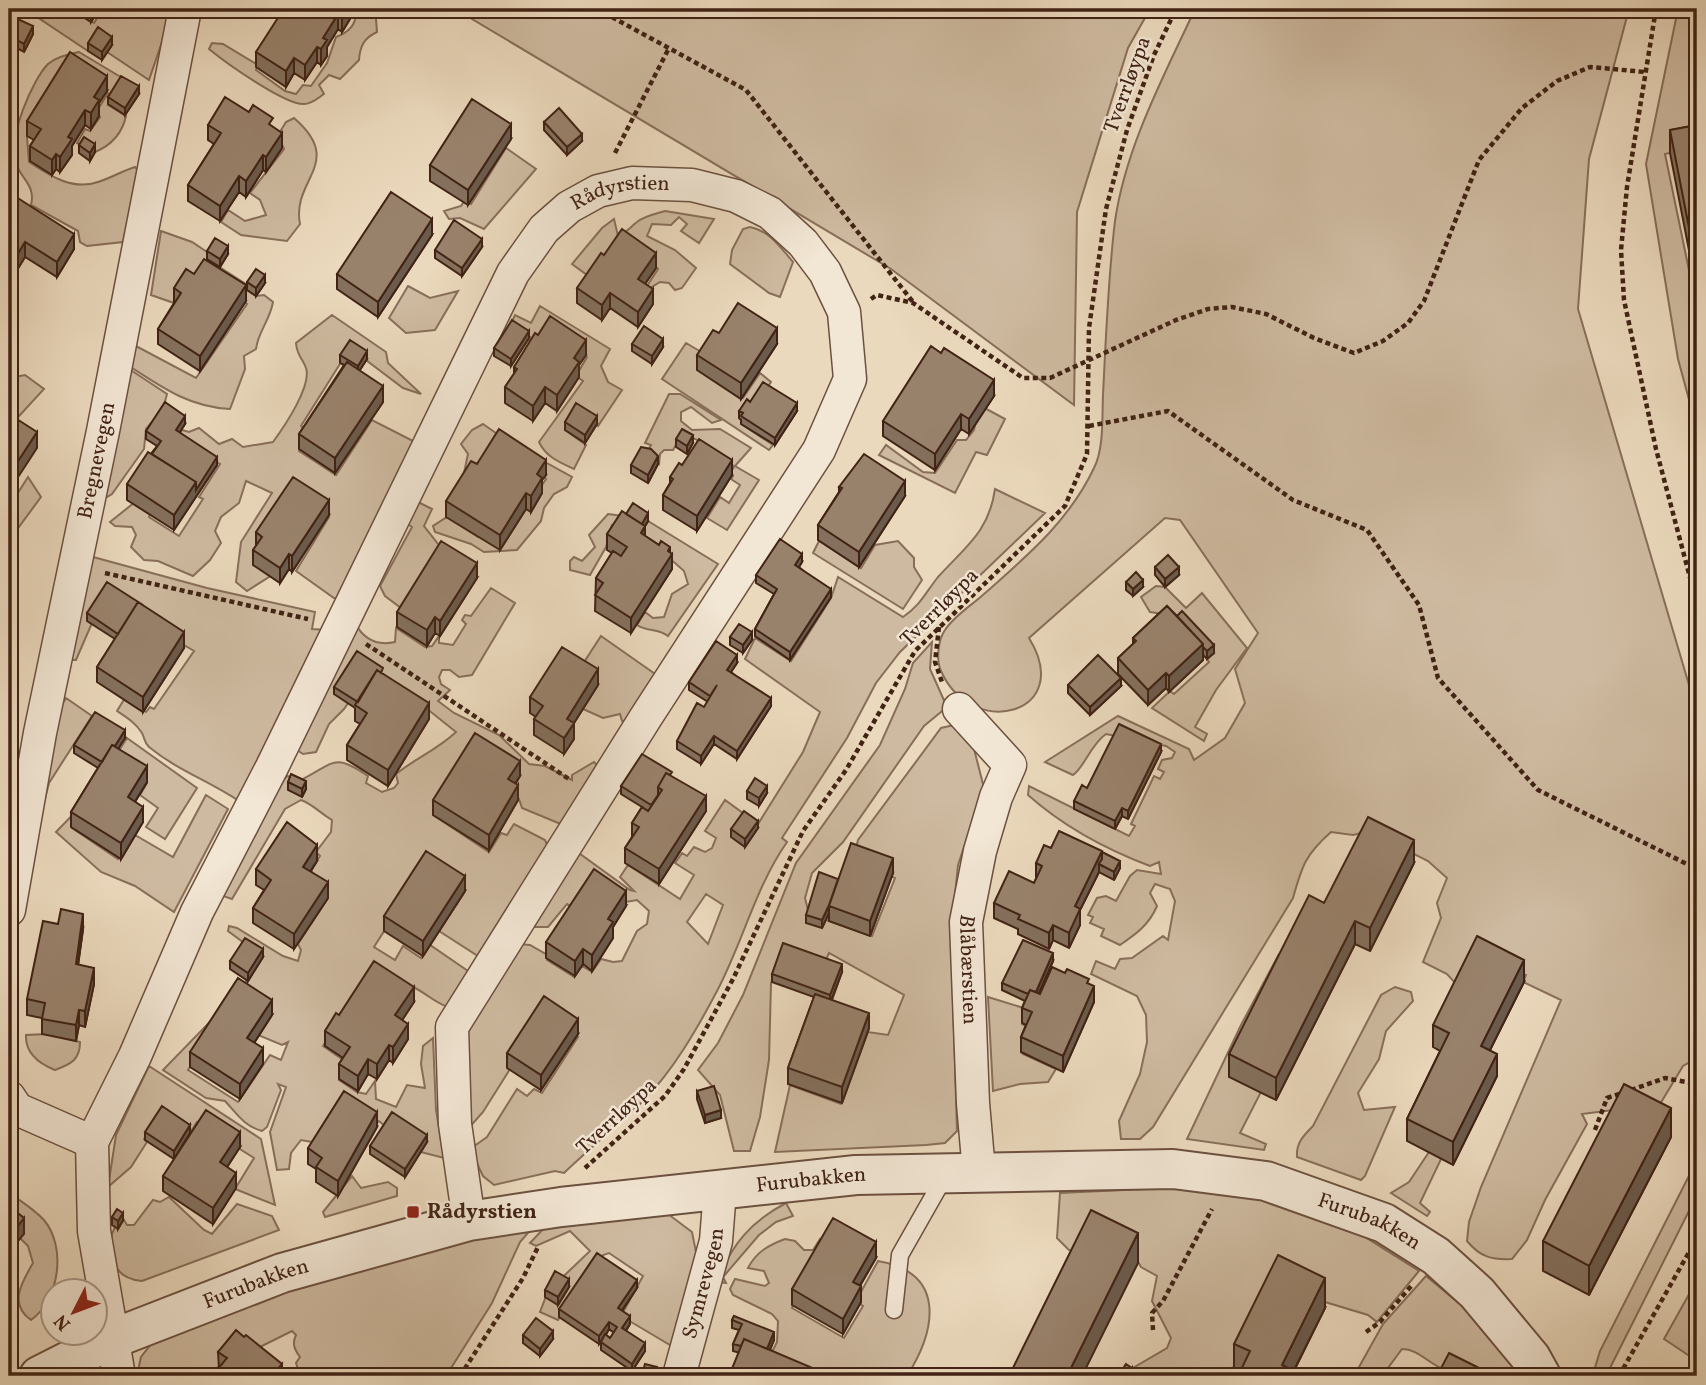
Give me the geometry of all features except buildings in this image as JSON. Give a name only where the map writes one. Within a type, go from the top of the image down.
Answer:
[{"type":"street","name":"Bregnevegen","points":[[9,910],[40,733],[103,431],[185,9]]},
{"type":"street","name":"Rådyrstien","points":[[119,1376],[94,1231],[92,1142],[135,1056],[197,912],[267,778],[513,273],[544,229],[569,207],[598,191],[632,183],[692,186],[736,197],[759,208],[770,214],[803,243],[825,272],[844,312],[850,379],[819,450],[646,717],[452,1027],[455,1124],[469,1221]]},
{"type":"street","name":"Blåbærstien","points":[[959,709],[1010,765],[996,797],[966,922],[973,1103],[963,1172]]},
{"type":"street","points":[[9,1097],[17,1109],[92,1142]]},
{"type":"street","name":"Furubakken","points":[[39,1376],[113,1339],[282,1273],[469,1221],[561,1207],[856,1175],[1173,1169],[1266,1181],[1373,1219],[1436,1256],[1477,1293],[1506,1324],[1541,1376]]},
{"type":"street","name":"Symrevegen","points":[[679,1376],[716,1241],[720,1190]]},
{"type":"lane","points":[[894,1310],[900,1255],[963,1172]]},
{"type":"path","points":[[597,9],[746,90],[913,303],[1023,378],[1050,378],[1176,320],[1208,309],[1232,307],[1266,314],[1314,338],[1354,353],[1383,341],[1408,323],[1424,301],[1479,160],[1522,108],[1557,81],[1590,67],[1645,72]]},
{"type":"path","name":"Tverrløypa","points":[[561,1207],[578,1174],[665,1096],[684,1069],[733,979],[803,831],[846,770],[915,651],[1065,506],[1087,454],[1089,328],[1106,209],[1127,130],[1154,55],[1176,9]]},
{"type":"path","points":[[1656,9],[1622,238],[1624,300],[1672,519],[1697,604]]},
{"type":"path","points":[[598,191],[669,48]]},
{"type":"path","points":[[844,312],[877,295],[913,303]]},
{"type":"path","points":[[1089,426],[1168,411],[1293,500],[1367,530],[1419,605],[1438,678],[1538,790],[1697,869]]},
{"type":"path","points":[[939,627],[934,645],[936,669],[959,709]]},
{"type":"path","points":[[1595,1130],[1607,1098],[1665,1078],[1697,1084]]},
{"type":"path","points":[[1153,1330],[1152,1313],[1163,1301],[1213,1206],[1218,1174]]},
{"type":"path","points":[[460,1376],[502,1314],[561,1207]]},
{"type":"path","points":[[1619,1376],[1697,1238]]},
{"type":"path","points":[[1366,1332],[1380,1322],[1436,1256]]},
{"type":"shaded area","points":[[25,9],[71,9],[94,23],[103,9],[169,9],[165,33],[149,80],[107,52],[88,51]]},
{"type":"shaded area","points":[[350,9],[369,9],[376,19],[377,32],[363,43],[359,60],[340,79],[329,75],[319,85],[324,94],[310,103],[295,102],[270,91],[209,49],[212,43],[223,44],[258,65],[256,70],[285,91],[296,94],[303,85],[311,86],[327,63],[336,37],[353,25],[356,13]]},
{"type":"shaded area","points":[[463,9],[1150,9],[1128,48],[1077,212],[1074,405],[891,269],[472,19]]},
{"type":"shaded area","points":[[1195,9],[1629,9],[1589,159],[1578,309],[1697,712],[1697,1058],[1683,1066],[1651,1119],[1621,1109],[1582,1114],[1587,1124],[1545,1200],[1527,1240],[1512,1259],[1492,1258],[1477,1251],[1467,1241],[1469,1222],[1481,1187],[1561,1000],[1523,982],[1526,975],[1480,953],[1457,985],[1447,974],[1423,962],[1441,918],[1437,903],[1447,878],[1428,861],[1369,831],[1353,835],[1331,832],[1315,848],[1302,869],[1293,898],[1153,1127],[1140,1139],[1121,1139],[1119,1121],[1140,1074],[1147,1042],[1146,1015],[1137,996],[1091,974],[1096,961],[1115,969],[1120,959],[1132,958],[1163,936],[1168,940],[1175,901],[1170,889],[1155,884],[1150,893],[1157,906],[1142,928],[1120,945],[1101,936],[1104,929],[1090,923],[1093,917],[1088,915],[1097,898],[1106,896],[1116,901],[1130,876],[1137,870],[1161,874],[1159,862],[1150,866],[1101,845],[1056,817],[1028,795],[1029,786],[1129,836],[1135,826],[1131,824],[1154,776],[1160,779],[1164,772],[1158,769],[1162,760],[1172,758],[1175,752],[1166,746],[1106,734],[1073,775],[1045,762],[1118,716],[1189,749],[1194,760],[1225,738],[1245,703],[1235,669],[1258,633],[1180,520],[1165,518],[1029,638],[1040,664],[1039,685],[1030,700],[1014,709],[995,711],[974,706],[956,693],[939,666],[939,644],[949,625],[1046,537],[1072,505],[1094,468],[1102,433],[1106,330],[1115,221],[1120,193],[1148,112]]},
{"type":"shaded area","points":[[1678,9],[1697,9],[1697,147],[1665,154],[1697,309],[1697,429],[1678,359],[1646,164]]},
{"type":"shaded area","points":[[79,52],[124,79],[108,105],[126,116],[122,128],[111,142],[95,152],[77,143],[85,129],[90,131],[100,117],[95,114],[108,93],[70,69],[27,137],[29,162],[61,180],[79,184],[98,182],[135,167],[141,175],[123,242],[87,246],[80,242],[78,231],[31,205],[31,192],[15,161],[18,124],[35,83],[48,64],[62,56]]},
{"type":"shaded area","points":[[294,118],[309,134],[316,147],[313,171],[299,208],[300,224],[287,241],[241,235],[221,222],[228,210],[245,221],[266,215],[260,200],[250,193],[284,149],[278,135],[286,122]]},
{"type":"shaded area","points":[[506,148],[536,169],[484,229],[460,218],[449,219],[444,211],[461,206],[465,200],[471,204]]},
{"type":"shaded area","points":[[665,211],[714,219],[699,243],[681,231],[687,224],[679,217],[671,225],[652,224],[647,236],[675,250],[696,268],[682,288],[675,290],[669,283],[660,282],[650,288],[647,286],[658,269],[624,247],[587,275],[572,264],[602,228],[614,219],[618,236],[643,218]]},
{"type":"shaded area","points":[[750,227],[769,236],[793,262],[780,297],[769,293],[730,264],[732,250],[743,229]]},
{"type":"shaded area","points":[[161,231],[192,242],[210,254],[207,259],[249,286],[247,290],[256,296],[264,295],[273,302],[256,349],[244,356],[245,369],[230,409],[188,400],[126,364],[128,353],[136,346],[196,378],[247,304],[205,274],[174,303],[151,295]]},
{"type":"shaded area","points":[[408,286],[430,298],[458,291],[435,330],[406,333],[389,318]]},
{"type":"shaded area","points":[[540,306],[610,349],[601,366],[608,382],[622,390],[598,426],[577,412],[565,430],[586,445],[574,469],[549,455],[539,442],[583,381],[576,376],[587,357],[549,333],[530,341],[509,328],[515,315],[531,323]]},
{"type":"shaded area","points":[[332,315],[386,352],[388,363],[421,394],[403,388],[350,348],[301,426],[311,433],[299,451],[336,475],[372,420],[415,442],[341,600],[334,598],[296,571],[329,517],[292,493],[272,575],[247,591],[236,582],[241,542],[272,493],[246,481],[239,503],[221,517],[215,531],[221,543],[210,560],[193,576],[158,561],[144,560],[131,547],[136,535],[132,527],[115,526],[110,522],[135,502],[151,512],[149,517],[179,536],[203,499],[199,497],[220,464],[178,437],[182,430],[189,432],[199,428],[219,444],[232,439],[243,447],[273,442],[296,406],[305,385],[306,368],[296,343]]},
{"type":"shaded area","points":[[686,343],[708,356],[700,370],[743,398],[760,373],[771,382],[743,425],[773,445],[769,450],[662,379]]},
{"type":"shaded area","points":[[126,367],[167,394],[163,409],[146,429],[144,449],[112,494],[107,497],[103,494]]},
{"type":"shaded area","points":[[25,375],[44,389],[9,427],[9,378]]},
{"type":"shaded area","points":[[669,394],[680,394],[721,420],[712,423],[691,407],[681,412],[681,421],[692,430],[720,429],[751,448],[735,466],[759,480],[727,530],[707,518],[720,497],[729,503],[740,485],[731,479],[733,476],[730,473],[734,467],[730,462],[701,442],[681,436],[673,450],[664,450],[660,454],[659,464],[645,456],[651,445],[645,443]]},
{"type":"shaded area","points":[[979,405],[1005,419],[987,455],[976,452],[955,493],[879,455],[886,445],[923,472],[935,473],[957,440],[966,440],[974,430]]},
{"type":"shaded area","points":[[483,424],[503,438],[477,481],[464,473],[468,454],[461,444],[472,430]]},
{"type":"shaded area","points":[[545,462],[572,477],[567,487],[554,494],[544,508],[541,521],[517,550],[484,552],[471,544],[435,532],[433,526],[447,517],[478,537],[483,531],[503,542],[546,479],[543,476]]},
{"type":"shaded area","points":[[28,477],[41,497],[16,531],[9,557],[9,501],[14,499]]},
{"type":"shaded area","points":[[995,489],[1045,513],[900,652],[876,683],[847,738],[782,838],[787,842],[766,878],[726,972],[701,1020],[674,1063],[643,1101],[564,1173],[555,1171],[494,1185],[483,1176],[470,1149],[487,1137],[517,1089],[527,1096],[534,1089],[542,1093],[578,1037],[544,1015],[483,1112],[467,1130],[467,1029],[518,944],[530,945],[549,956],[547,960],[574,977],[582,966],[592,972],[601,959],[622,961],[637,931],[647,924],[649,911],[637,900],[578,910],[567,904],[548,927],[529,927],[576,851],[630,890],[634,891],[620,877],[628,865],[680,899],[694,875],[675,863],[682,853],[687,856],[694,847],[705,852],[712,848],[716,838],[705,831],[725,800],[758,824],[803,752],[820,712],[745,659],[755,638],[791,661],[831,598],[838,577],[903,617],[974,538],[992,504]],"holes":[[[706,894],[723,905],[708,944],[687,922]]]},
{"type":"shaded area","points":[[416,501],[432,509],[424,526],[442,549],[401,608],[385,596],[380,586],[412,527],[405,522]]},
{"type":"shaded area","points":[[608,514],[623,516],[620,523],[612,525],[606,547],[590,575],[570,570],[570,561],[574,557],[582,561],[595,547],[589,535]]},
{"type":"shaded area","points":[[648,521],[718,564],[668,636],[637,625],[645,612],[653,618],[664,617],[672,594],[688,584],[684,571],[641,533]]},
{"type":"shaded area","points":[[819,541],[861,568],[875,545],[898,541],[914,558],[914,567],[922,580],[903,609],[813,553]]},
{"type":"shaded area","points":[[93,557],[207,588],[315,612],[312,629],[327,630],[239,801],[160,755],[147,745],[137,726],[117,711],[125,698],[146,712],[150,707],[154,709],[194,651],[141,619],[92,623],[76,660],[71,660]]},
{"type":"shaded area","points":[[1156,586],[1165,587],[1186,608],[1202,593],[1247,648],[1216,690],[1195,727],[1207,734],[1204,741],[1152,708],[1170,691],[1174,694],[1209,662],[1207,659],[1213,653],[1170,615],[1150,612],[1141,597]]},
{"type":"shaded area","points":[[491,588],[515,603],[472,675],[459,677],[450,670],[442,670],[439,677],[441,684],[450,690],[438,701],[454,713],[499,735],[529,764],[545,766],[572,780],[572,775],[594,762],[598,766],[563,825],[522,808],[519,799],[475,750],[433,815],[489,852],[501,833],[507,835],[514,824],[545,840],[548,847],[478,956],[439,931],[464,893],[425,867],[374,947],[395,960],[403,946],[421,958],[430,945],[468,971],[448,1007],[413,987],[334,1029],[323,1046],[349,1064],[339,1080],[357,1092],[366,1094],[375,1081],[376,1099],[396,1107],[407,1085],[425,1088],[421,1064],[423,1046],[433,1038],[436,1110],[444,1158],[413,1150],[379,1121],[372,1128],[312,1142],[301,1140],[291,1153],[289,1169],[277,1170],[270,1132],[286,1087],[278,1084],[281,1090],[267,1127],[262,1131],[246,1123],[225,1101],[206,1098],[163,1070],[237,994],[263,957],[228,931],[229,926],[237,928],[283,956],[298,961],[301,950],[298,944],[326,901],[302,885],[320,856],[316,852],[331,832],[332,820],[301,800],[285,809],[232,899],[223,896],[272,794],[287,776],[301,780],[328,765],[340,762],[368,776],[366,783],[382,792],[394,788],[398,783],[396,774],[456,732],[426,708],[363,681],[344,709],[329,724],[316,752],[303,754],[297,750],[355,623],[367,638],[377,642],[395,642],[396,628],[425,647],[432,646],[439,636],[439,643],[453,645],[466,624],[462,620],[465,615],[471,616]],"holes":[[[237,994],[258,1035],[282,1045],[288,1042],[281,1060],[270,1055],[238,1102],[188,1070]]]},
{"type":"shaded area","points":[[601,636],[658,676],[630,724],[622,721],[620,714],[603,718],[583,709],[597,686],[577,673]]},
{"type":"shaded area","points":[[932,642],[930,669],[947,707],[924,726],[843,842],[812,873],[805,898],[809,914],[872,936],[895,878],[853,861],[858,840],[941,728],[954,725],[972,741],[984,788],[958,865],[951,935],[957,1131],[945,1143],[775,1152],[790,1085],[841,1104],[868,1032],[888,1035],[904,995],[829,953],[823,967],[783,953],[771,983],[769,1060],[760,1117],[750,1151],[734,1151],[720,1095],[698,1070],[718,1043],[743,995],[796,863],[880,745],[905,689],[913,663]]},
{"type":"shaded area","points":[[66,698],[92,716],[49,783],[43,806],[60,708]]},
{"type":"shaded area","points":[[127,738],[197,788],[165,839],[146,827],[158,808],[140,795],[147,783],[113,760]]},
{"type":"shaded area","points":[[206,795],[228,809],[174,912],[135,886],[101,872],[56,832],[82,805],[90,802],[72,828],[118,859],[135,835],[173,857]]},
{"type":"shaded area","points":[[1279,954],[1263,1088],[1240,1133],[1266,1144],[1264,1150],[1187,1139],[1241,1025]]},
{"type":"shaded area","points":[[1395,987],[1411,992],[1413,1001],[1386,1031],[1379,1059],[1358,1093],[1364,1110],[1395,1107],[1365,1176],[1361,1180],[1297,1157],[1301,1140],[1313,1126],[1381,995]]},
{"type":"shaded area","points":[[988,997],[1030,1010],[1022,1024],[1033,1031],[1023,1054],[1056,1069],[1048,1082],[1020,1084],[993,1091]]},
{"type":"shaded area","points":[[47,1034],[80,1042],[74,1060],[55,1070],[34,1057],[28,1048],[26,1035]]},
{"type":"shaded area","points":[[149,1066],[261,1139],[275,1205],[235,1189],[254,1158],[197,1122],[190,1133],[160,1114],[131,1167],[108,1187],[116,1135]]},
{"type":"shaded area","points":[[1431,1149],[1443,1155],[1420,1203],[1430,1212],[1427,1216],[1391,1193],[1409,1182]]},
{"type":"shaded area","points":[[1697,1160],[1697,1195],[1606,1376],[1599,1376],[1594,1371],[1600,1351]]},
{"type":"shaded area","points":[[352,1176],[361,1188],[388,1182],[397,1188],[397,1196],[325,1217],[323,1212]]},
{"type":"shaded area","points":[[1187,1187],[1275,1199],[1357,1232],[1419,1271],[1377,1322],[1368,1315],[1325,1302],[1278,1279],[1233,1368],[1213,1376],[1132,1376],[1126,1372],[1167,1348],[1171,1338],[1152,1301],[1157,1276],[1141,1267],[1137,1260],[1069,1250],[1057,1238],[1060,1193]]},
{"type":"shaded area","points":[[9,1193],[44,1220],[56,1245],[56,1276],[38,1276],[38,1314],[31,1320],[20,1307],[19,1293],[33,1263],[28,1246],[9,1227]]},
{"type":"shaded area","points":[[169,1197],[204,1230],[212,1234],[237,1204],[272,1216],[279,1230],[142,1281],[124,1275],[113,1262],[111,1254],[110,1245],[115,1227],[118,1228],[124,1220],[127,1225],[134,1225],[153,1200],[160,1202]]},
{"type":"shaded area","points":[[786,1203],[793,1216],[776,1222],[759,1235],[723,1277],[726,1283],[718,1282],[729,1257],[744,1235]]},
{"type":"shaded area","points":[[668,1214],[692,1232],[697,1257],[675,1348],[621,1316],[643,1276],[609,1253],[603,1255],[597,1265],[594,1264],[558,1320],[540,1312],[548,1291],[590,1251],[570,1231],[536,1246],[530,1243],[546,1226]]},
{"type":"shaded area","points":[[533,1227],[520,1242],[492,1303],[446,1376],[300,1376],[296,1363],[300,1357],[294,1346],[296,1335],[292,1331],[256,1349],[233,1349],[217,1368],[219,1371],[214,1376],[200,1376],[191,1369],[182,1376],[137,1376],[141,1357],[155,1339],[260,1297],[473,1237]]},
{"type":"shaded area","points":[[785,1239],[795,1241],[804,1250],[813,1250],[820,1239],[829,1243],[792,1308],[844,1338],[863,1306],[856,1301],[878,1261],[900,1268],[916,1278],[925,1291],[929,1306],[929,1323],[917,1358],[907,1376],[872,1371],[869,1376],[784,1376],[769,1358],[777,1342],[778,1321],[772,1314],[733,1295],[730,1289],[735,1279],[765,1286],[769,1283],[764,1271],[748,1268],[764,1250]]},
{"type":"shaded area","points":[[1426,1276],[1466,1309],[1522,1376],[1454,1373],[1413,1351],[1402,1349],[1382,1376],[1354,1376],[1383,1324]]},
{"type":"shaded area","points":[[1697,1280],[1697,1361],[1664,1339]]},
{"type":"place","name":"Rådyrstien","points":[[413,1212]]}]
